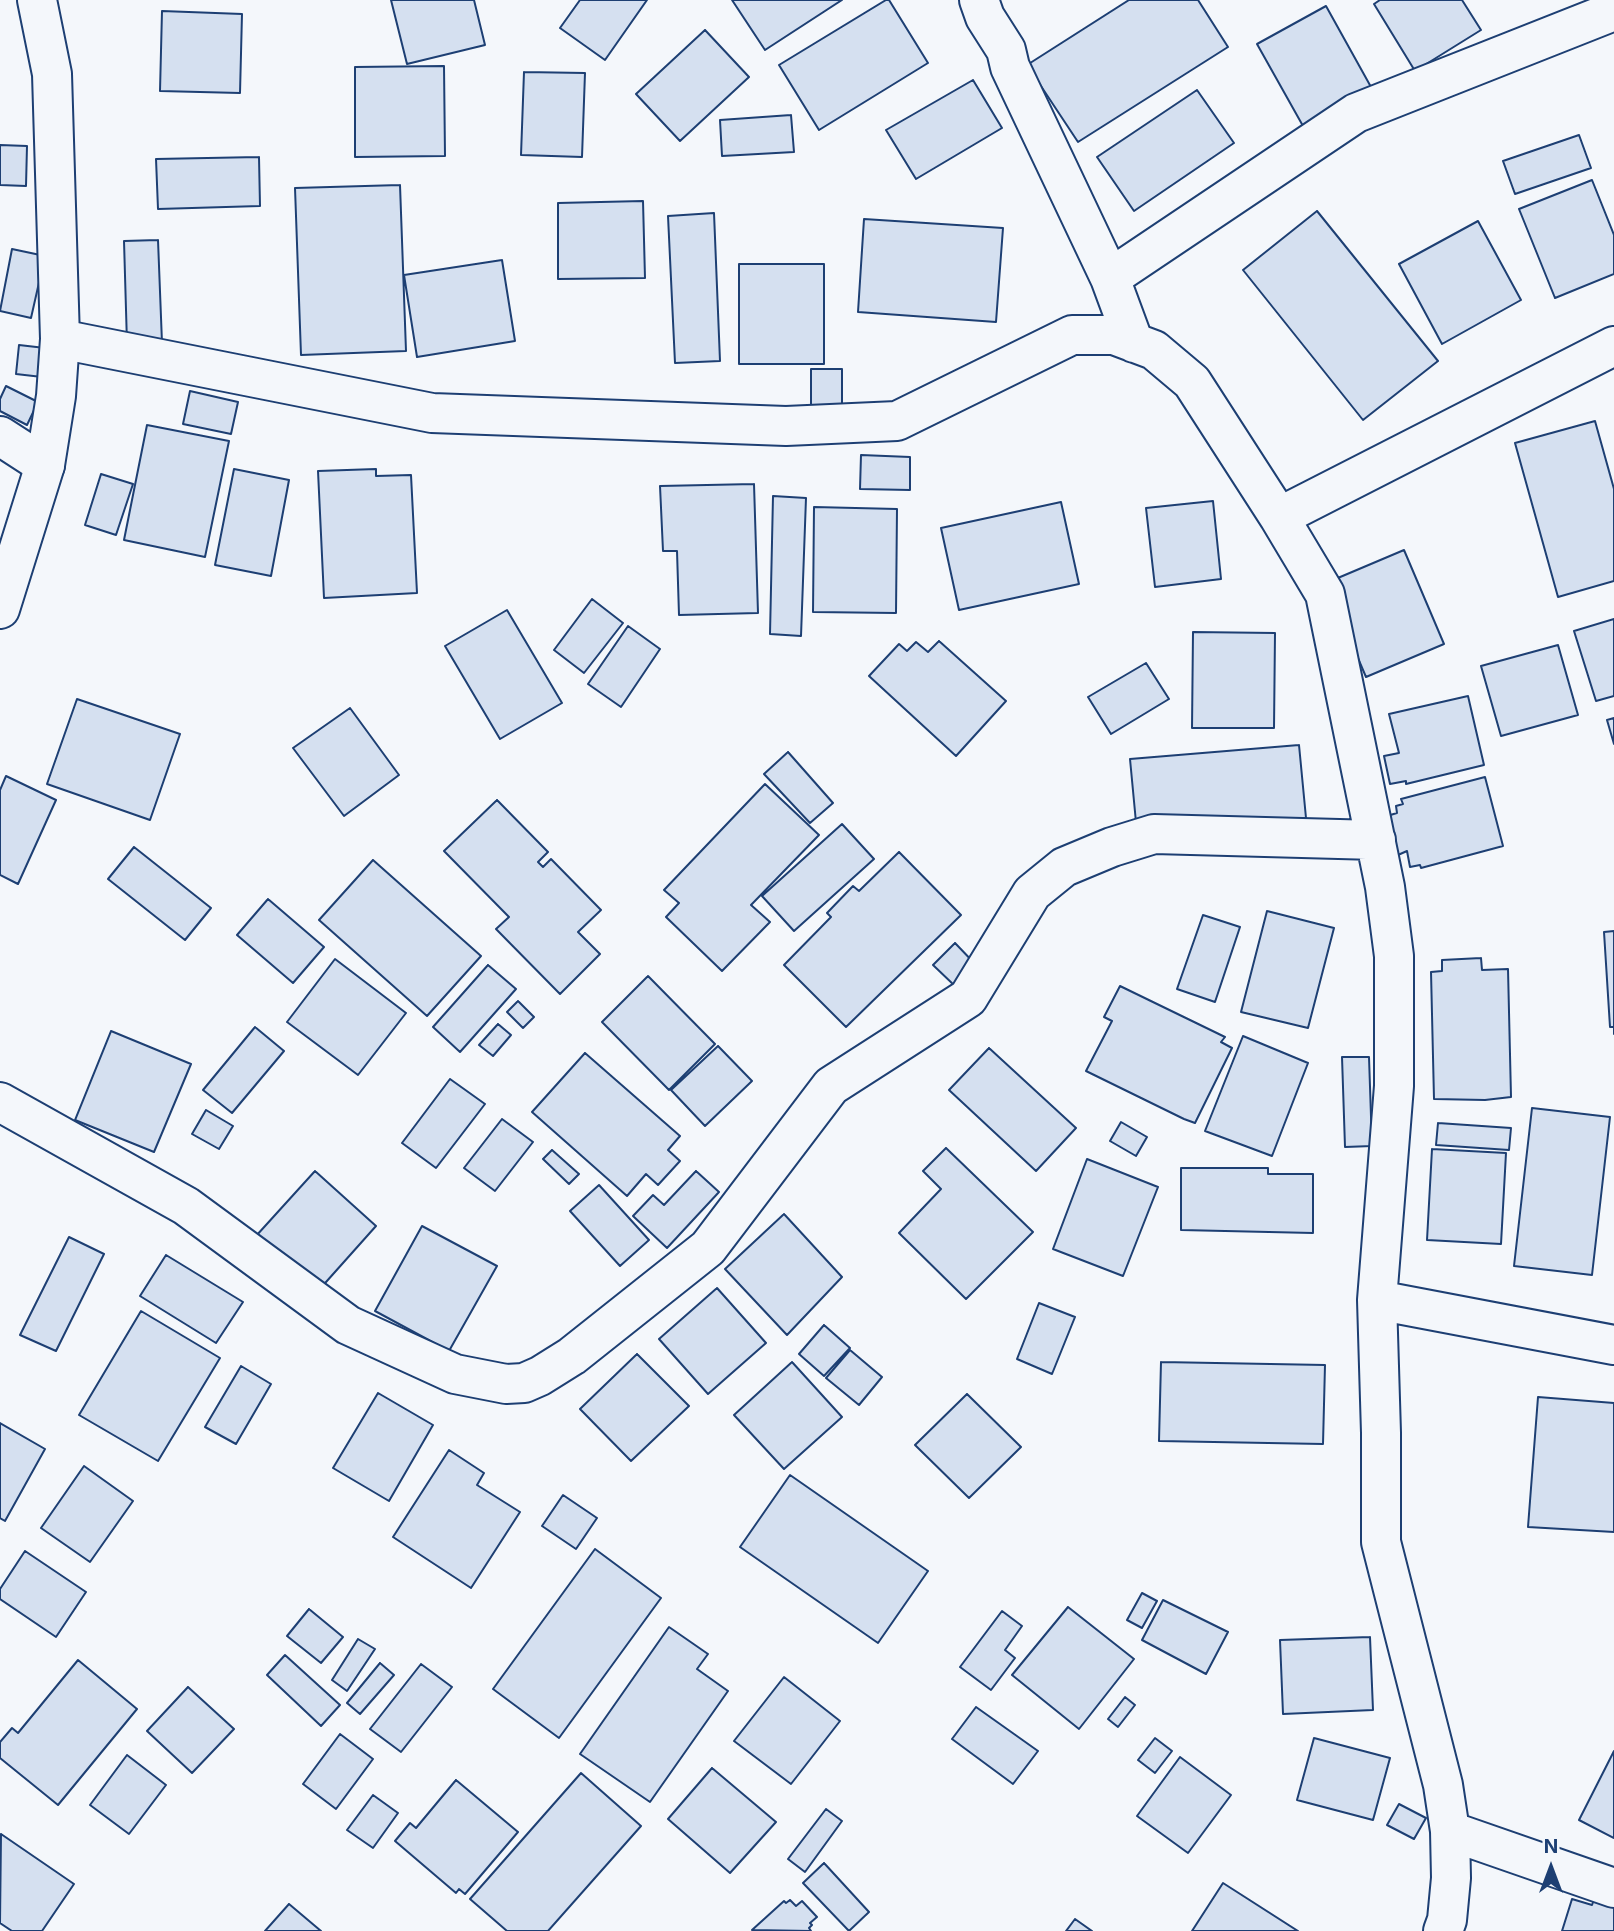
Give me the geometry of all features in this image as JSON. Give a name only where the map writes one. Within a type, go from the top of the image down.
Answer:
[{"type":"street","points":[[0,608],[46,465],[56,396],[60,339],[52,74],[37,0]]},
{"type":"street","points":[[979,0],[985,17],[1006,50],[1010,67],[1110,278],[1134,343]]},
{"type":"street","points":[[1110,278],[1356,113],[1614,11]]},
{"type":"street","points":[[60,339],[432,413],[786,426],[897,421],[1072,335],[1114,335],[1154,350],[1192,382],[1325,594],[1385,887],[1394,956],[1394,1086],[1377,1300],[1381,1542],[1443,1785],[1450,1831],[1451,1878],[1447,1920],[1443,1931]]},
{"type":"street","points":[[1279,517],[1614,346]]},
{"type":"street","points":[[0,436],[46,465]]},
{"type":"street","points":[[0,1102],[186,1206],[348,1325],[455,1374],[506,1384],[524,1383],[572,1356],[708,1248],[831,1086],[968,998],[1031,893],[1065,867],[1112,847],[1154,834],[1376,840]]},
{"type":"street","points":[[1377,1300],[1614,1345]]},
{"type":"street","points":[[1450,1831],[1614,1888]]},
{"type":"building","points":[[391,0],[474,0],[485,45],[407,64]]},
{"type":"building","points":[[580,0],[647,0],[605,60],[560,28]]},
{"type":"building","points":[[732,0],[842,0],[765,50]]},
{"type":"building","points":[[889,0],[928,63],[819,130],[779,65]]},
{"type":"building","points":[[1129,0],[1198,0],[1228,47],[1078,142],[1027,65]]},
{"type":"building","points":[[1380,0],[1462,0],[1481,30],[1415,71],[1374,4]]},
{"type":"building","points":[[1326,6],[1371,87],[1303,126],[1257,44]]},
{"type":"building","points":[[162,11],[242,14],[240,93],[160,91]]},
{"type":"building","points":[[705,30],[749,77],[680,141],[636,94]]},
{"type":"building","points":[[444,66],[445,156],[355,157],[355,67]]},
{"type":"building","points":[[524,72],[585,73],[582,157],[521,155]]},
{"type":"building","points":[[973,80],[1002,128],[916,179],[886,130]]},
{"type":"building","points":[[1197,90],[1234,143],[1134,211],[1097,157]]},
{"type":"building","points":[[791,115],[794,152],[722,156],[720,120]]},
{"type":"building","points":[[1579,135],[1591,168],[1515,194],[1503,161]]},
{"type":"building","points":[[0,145],[27,146],[26,186],[0,185]]},
{"type":"building","points":[[259,157],[260,206],[158,209],[156,159]]},
{"type":"building","points":[[1592,180],[1614,235],[1614,274],[1555,298],[1519,209]]},
{"type":"building","points":[[400,185],[406,351],[301,355],[295,188]]},
{"type":"building","points":[[643,201],[645,278],[558,279],[558,203]]},
{"type":"building","points":[[1317,211],[1438,361],[1363,420],[1243,270]]},
{"type":"building","points":[[714,213],[720,361],[675,363],[668,216]]},
{"type":"building","points":[[864,219],[1003,228],[996,322],[858,312]]},
{"type":"building","points":[[1478,221],[1521,300],[1442,344],[1399,264]]},
{"type":"building","points":[[158,240],[162,343],[127,344],[124,241]]},
{"type":"building","points":[[12,249],[45,256],[31,318],[0,311]]},
{"type":"building","points":[[502,260],[515,341],[417,357],[404,275]]},
{"type":"building","points":[[739,264],[824,264],[824,364],[739,364]]},
{"type":"building","points":[[19,345],[45,348],[42,377],[16,374]]},
{"type":"building","points":[[811,369],[842,369],[842,406],[811,406]]},
{"type":"building","points":[[6,386],[38,402],[27,425],[0,411],[0,399]]},
{"type":"building","points":[[190,391],[238,402],[231,434],[183,424]]},
{"type":"building","points":[[1595,421],[1614,489],[1614,581],[1558,597],[1515,443]]},
{"type":"building","points":[[147,425],[229,441],[205,557],[124,540]]},
{"type":"building","points":[[861,455],[910,457],[910,490],[860,489]]},
{"type":"building","points":[[234,469],[289,480],[271,576],[215,565]]},
{"type":"building","points":[[376,469],[376,476],[411,475],[417,593],[324,598],[318,471]]},
{"type":"building","points":[[101,474],[133,484],[116,535],[85,525]]},
{"type":"building","points":[[754,484],[758,613],[679,615],[677,551],[663,551],[660,486]]},
{"type":"building","points":[[773,496],[806,498],[801,636],[770,634]]},
{"type":"building","points":[[1213,501],[1221,579],[1155,587],[1146,508]]},
{"type":"building","points":[[1061,502],[1079,584],[959,610],[941,528]]},
{"type":"building","points":[[814,507],[897,509],[896,613],[813,612]]},
{"type":"building","points":[[1404,550],[1444,644],[1366,677],[1326,583]]},
{"type":"building","points":[[592,599],[623,623],[584,673],[554,650]]},
{"type":"building","points":[[507,610],[562,703],[500,739],[445,646]]},
{"type":"building","points":[[1614,619],[1614,696],[1596,701],[1574,631]]},
{"type":"building","points":[[628,626],[660,649],[621,707],[588,684]]},
{"type":"building","points":[[1193,632],[1275,633],[1274,728],[1192,728]]},
{"type":"building","points":[[939,641],[1006,701],[956,756],[869,676],[899,644],[907,651],[916,642],[928,652]]},
{"type":"building","points":[[1558,645],[1578,715],[1501,736],[1481,666]]},
{"type":"building","points":[[1146,663],[1169,699],[1111,734],[1088,697]]},
{"type":"building","points":[[1468,696],[1484,765],[1406,784],[1406,781],[1390,784],[1384,756],[1399,753],[1389,714]]},
{"type":"building","points":[[77,699],[180,734],[150,820],[47,784]]},
{"type":"building","points":[[350,708],[399,775],[344,816],[293,748]]},
{"type":"building","points":[[1614,718],[1614,744],[1607,720]]},
{"type":"building","points":[[1299,745],[1306,818],[1137,833],[1130,759]]},
{"type":"building","points":[[788,752],[833,803],[810,823],[764,774]]},
{"type":"building","points":[[6,776],[56,800],[18,884],[0,875],[0,790]]},
{"type":"building","points":[[1485,777],[1503,846],[1421,868],[1420,865],[1410,867],[1407,851],[1398,855],[1387,816],[1397,813],[1396,806],[1403,804],[1401,799]]},
{"type":"building","points":[[765,784],[819,835],[751,905],[770,922],[722,971],[666,917],[679,903],[664,890]]},
{"type":"building","points":[[497,800],[548,852],[538,862],[543,867],[551,859],[601,910],[578,932],[600,954],[560,994],[496,929],[509,917],[444,851]]},
{"type":"building","points":[[842,824],[874,859],[794,931],[762,896]]},
{"type":"building","points":[[134,847],[211,908],[185,940],[108,879]]},
{"type":"building","points":[[899,852],[961,915],[846,1027],[784,965],[831,917],[827,913],[853,886],[859,891]]},
{"type":"building","points":[[373,860],[481,956],[427,1016],[319,920]]},
{"type":"building","points":[[268,899],[324,947],[293,983],[237,935]]},
{"type":"building","points":[[1267,911],[1334,928],[1308,1028],[1241,1012]]},
{"type":"building","points":[[1203,915],[1240,927],[1215,1002],[1177,989]]},
{"type":"building","points":[[1614,931],[1614,1027],[1610,1027],[1604,932]]},
{"type":"building","points":[[955,943],[977,966],[956,987],[933,965]]},
{"type":"building","points":[[1481,958],[1482,970],[1508,969],[1511,1097],[1485,1100],[1434,1099],[1431,972],[1442,971],[1442,960]]},
{"type":"building","points":[[335,959],[406,1013],[358,1075],[287,1022]]},
{"type":"building","points":[[488,965],[516,989],[460,1052],[433,1027]]},
{"type":"building","points":[[648,976],[715,1044],[669,1090],[602,1022]]},
{"type":"building","points":[[1120,986],[1225,1037],[1221,1042],[1232,1048],[1195,1123],[1086,1071],[1112,1021],[1104,1017]]},
{"type":"building","points":[[518,1001],[534,1017],[523,1028],[507,1012]]},
{"type":"building","points":[[498,1024],[511,1035],[493,1056],[479,1045]]},
{"type":"building","points":[[255,1027],[284,1051],[232,1113],[203,1090]]},
{"type":"building","points":[[111,1031],[191,1064],[154,1152],[75,1120]]},
{"type":"building","points":[[1243,1036],[1308,1063],[1272,1156],[1205,1131]]},
{"type":"building","points":[[718,1046],[752,1081],[705,1126],[671,1090]]},
{"type":"building","points":[[989,1048],[1076,1128],[1036,1171],[949,1090]]},
{"type":"building","points":[[585,1053],[680,1136],[668,1150],[680,1161],[658,1185],[646,1174],[627,1196],[532,1112]]},
{"type":"building","points":[[1342,1057],[1369,1057],[1372,1146],[1345,1147]]},
{"type":"building","points":[[450,1079],[485,1104],[436,1168],[402,1143]]},
{"type":"building","points":[[1532,1108],[1610,1117],[1592,1275],[1514,1266]]},
{"type":"building","points":[[206,1110],[233,1126],[219,1149],[192,1134]]},
{"type":"building","points":[[502,1119],[533,1142],[495,1191],[464,1168]]},
{"type":"building","points":[[1121,1122],[1147,1137],[1136,1156],[1110,1141]]},
{"type":"building","points":[[1438,1123],[1511,1128],[1509,1150],[1436,1145]]},
{"type":"building","points":[[946,1148],[1033,1232],[966,1299],[899,1233],[941,1189],[923,1171]]},
{"type":"building","points":[[1432,1149],[1506,1153],[1501,1244],[1427,1240]]},
{"type":"building","points":[[552,1150],[579,1174],[569,1184],[543,1159]]},
{"type":"building","points":[[1087,1159],[1158,1187],[1123,1276],[1053,1249]]},
{"type":"building","points":[[1181,1168],[1268,1168],[1268,1174],[1313,1174],[1313,1233],[1181,1230]]},
{"type":"building","points":[[315,1171],[376,1226],[318,1291],[256,1236]]},
{"type":"building","points":[[696,1171],[719,1192],[667,1248],[633,1216],[653,1195],[664,1205]]},
{"type":"building","points":[[599,1185],[649,1240],[620,1266],[570,1211]]},
{"type":"building","points":[[784,1214],[842,1277],[787,1335],[725,1269]]},
{"type":"building","points":[[422,1226],[497,1266],[449,1351],[375,1311]]},
{"type":"building","points":[[69,1237],[104,1254],[56,1351],[20,1335]]},
{"type":"building","points":[[166,1255],[243,1302],[216,1343],[140,1296]]},
{"type":"building","points":[[717,1288],[766,1343],[708,1394],[659,1339]]},
{"type":"building","points":[[1039,1303],[1075,1317],[1052,1374],[1017,1359]]},
{"type":"building","points":[[141,1311],[220,1358],[158,1461],[79,1415]]},
{"type":"building","points":[[824,1325],[850,1348],[824,1376],[799,1354]]},
{"type":"building","points":[[850,1350],[882,1377],[859,1405],[826,1378]]},
{"type":"building","points":[[637,1354],[689,1406],[631,1461],[580,1409]]},
{"type":"building","points":[[792,1362],[842,1417],[784,1469],[734,1415]]},
{"type":"building","points":[[1161,1362],[1325,1365],[1323,1444],[1159,1441]]},
{"type":"building","points":[[241,1366],[271,1384],[236,1444],[205,1427]]},
{"type":"building","points":[[378,1393],[433,1425],[389,1501],[333,1468]]},
{"type":"building","points":[[967,1394],[1021,1447],[969,1498],[915,1445]]},
{"type":"building","points":[[1538,1397],[1614,1403],[1614,1532],[1528,1527]]},
{"type":"building","points":[[0,1423],[45,1449],[5,1521],[0,1518]]},
{"type":"building","points":[[449,1450],[484,1473],[477,1485],[520,1512],[471,1588],[393,1537]]},
{"type":"building","points":[[84,1466],[133,1501],[90,1562],[41,1528]]},
{"type":"building","points":[[790,1475],[928,1571],[878,1643],[740,1547]]},
{"type":"building","points":[[563,1495],[597,1518],[576,1549],[542,1526]]},
{"type":"building","points":[[595,1549],[661,1598],[559,1738],[493,1689]]},
{"type":"building","points":[[25,1551],[86,1592],[56,1637],[0,1599],[0,1589]]},
{"type":"building","points":[[1142,1593],[1157,1601],[1142,1628],[1127,1620]]},
{"type":"building","points":[[1163,1600],[1228,1632],[1206,1674],[1142,1640]]},
{"type":"building","points":[[1068,1607],[1134,1659],[1079,1729],[1012,1675]]},
{"type":"building","points":[[309,1609],[343,1637],[321,1663],[287,1636]]},
{"type":"building","points":[[1002,1611],[1022,1626],[1005,1650],[1015,1658],[991,1690],[960,1667]]},
{"type":"building","points":[[669,1627],[708,1654],[697,1669],[728,1691],[650,1802],[580,1754]]},
{"type":"building","points":[[1370,1637],[1373,1710],[1283,1714],[1280,1640]]},
{"type":"building","points":[[358,1639],[375,1649],[347,1691],[332,1680]]},
{"type":"building","points":[[285,1655],[340,1705],[321,1726],[267,1675]]},
{"type":"building","points":[[78,1660],[137,1709],[58,1805],[0,1758],[0,1742],[12,1728],[18,1733]]},
{"type":"building","points":[[380,1663],[394,1675],[360,1714],[347,1703]]},
{"type":"building","points":[[421,1664],[452,1687],[401,1752],[370,1729]]},
{"type":"building","points":[[784,1677],[840,1721],[791,1784],[734,1741]]},
{"type":"building","points":[[188,1687],[234,1729],[192,1773],[147,1731]]},
{"type":"building","points":[[1125,1697],[1135,1705],[1118,1727],[1108,1719]]},
{"type":"building","points":[[976,1707],[1038,1751],[1013,1784],[952,1739]]},
{"type":"building","points":[[340,1734],[373,1759],[336,1809],[303,1784]]},
{"type":"building","points":[[1155,1738],[1172,1751],[1155,1773],[1138,1760]]},
{"type":"building","points":[[1314,1738],[1390,1758],[1373,1820],[1297,1800]]},
{"type":"building","points":[[1614,1751],[1614,1838],[1579,1820]]},
{"type":"building","points":[[127,1755],[166,1785],[129,1834],[90,1805]]},
{"type":"building","points":[[1180,1757],[1231,1795],[1188,1853],[1137,1816]]},
{"type":"building","points":[[712,1768],[776,1822],[730,1873],[668,1819]]},
{"type":"building","points":[[581,1773],[641,1826],[548,1931],[507,1931],[470,1899]]},
{"type":"building","points":[[456,1780],[518,1832],[465,1894],[459,1889],[456,1893],[395,1841],[410,1823],[416,1828]]},
{"type":"building","points":[[373,1795],[398,1813],[373,1848],[347,1830]]},
{"type":"building","points":[[1399,1804],[1426,1818],[1414,1839],[1387,1825]]},
{"type":"building","points":[[826,1809],[842,1821],[805,1872],[788,1859]]},
{"type":"building","points":[[1,1834],[74,1884],[42,1931],[12,1931],[0,1923]]},
{"type":"building","points":[[824,1863],[869,1912],[849,1931],[803,1883]]},
{"type":"building","points":[[1223,1883],[1298,1931],[1192,1931]]},
{"type":"building","points":[[1595,1897],[1614,1902],[1614,1931],[1562,1931],[1572,1899],[1592,1905]]},
{"type":"building","points":[[790,1900],[796,1906],[802,1901],[817,1917],[810,1923],[811,1931],[752,1930],[784,1901],[786,1903]]},
{"type":"building","points":[[289,1904],[321,1931],[265,1931]]},
{"type":"building","points":[[1075,1919],[1092,1931],[1066,1931]]}]
